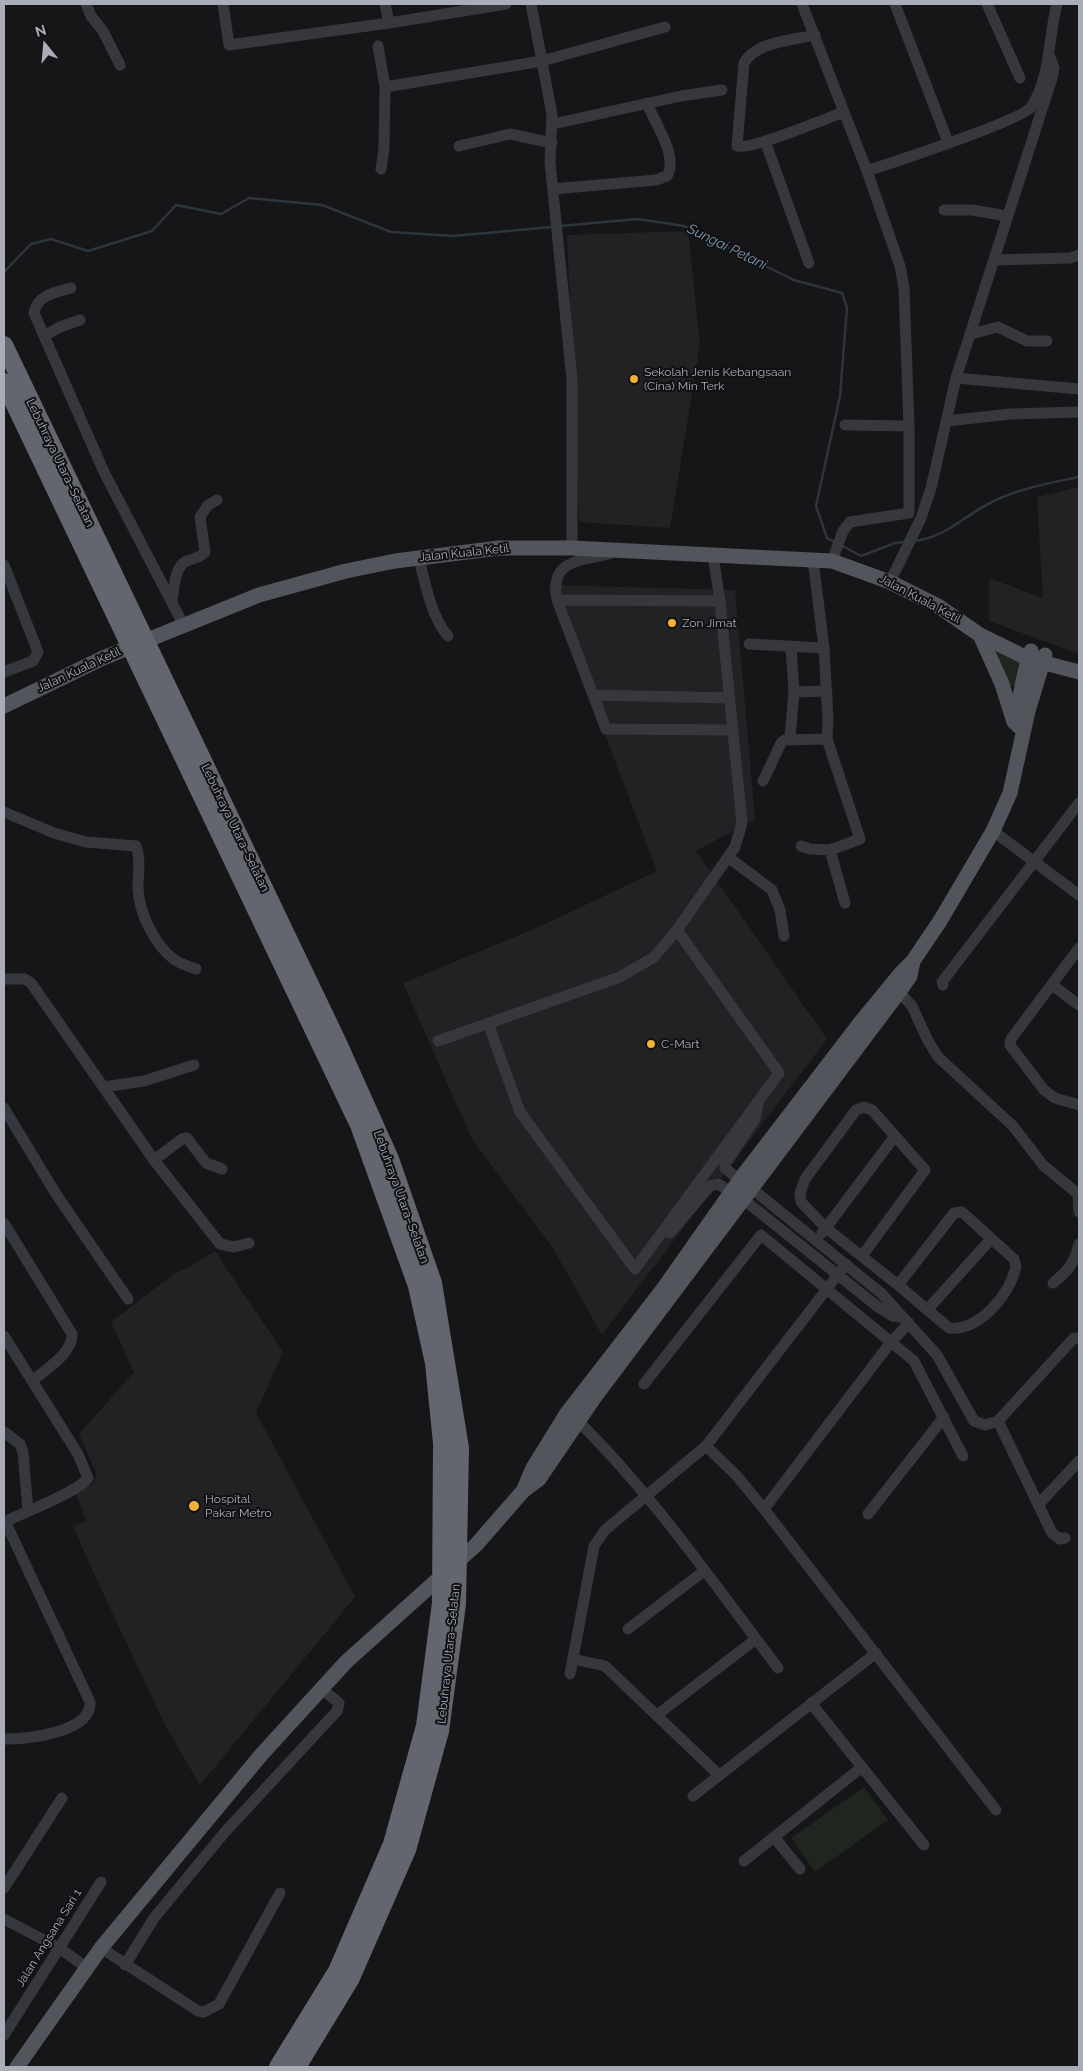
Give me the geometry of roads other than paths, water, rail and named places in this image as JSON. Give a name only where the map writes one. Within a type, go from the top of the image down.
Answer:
[{"type":"highway","name":"Lebuhraya Utara–Selatan","points":[[4,345],[337,1041],[390,1159],[433,1283],[460,1448],[457,1604],[433,1729],[403,1859],[351,1978],[297,2067]]},
{"type":"highway","name":"Lebuhraya Utara–Selatan","points":[[4,382],[359,1125],[417,1286],[434,1363],[442,1443],[441,1603],[433,1729],[392,1844],[337,1971],[278,2067]]},
{"type":"main road","name":"Jalan Kuala Ketil","points":[[4,706],[103,658],[178,626],[259,595],[346,571],[419,558],[499,548],[572,548],[813,560],[834,555],[890,582],[967,624],[980,635],[1079,672]]},
{"type":"main road","name":"Jalan Kuala Ketil","points":[[967,624],[974,624],[1037,656],[1079,667]]},
{"type":"main road","points":[[980,635],[1002,684],[1018,735]]},
{"type":"main road","points":[[1018,756],[1018,708],[1022,682],[1037,656]]},
{"type":"main road","points":[[17,2067],[86,1967],[227,1794],[322,1688],[372,1637],[476,1545],[523,1491],[539,1479],[741,1190],[866,1016],[901,972],[913,961],[940,921],[993,831],[1010,793],[1028,710],[1037,656]]},
{"type":"main road","points":[[523,1491],[533,1468],[567,1413],[898,992],[910,976],[913,961]]},
{"type":"street","points":[[86,4],[90,16],[103,31],[120,65]]},
{"type":"street","points":[[223,4],[229,45],[389,23],[506,4]]},
{"type":"street","points":[[385,4],[389,23]]},
{"type":"street","points":[[531,4],[553,124],[550,156],[572,380],[572,548]]},
{"type":"street","points":[[802,4],[868,171],[900,266],[909,426],[909,513]]},
{"type":"street","points":[[895,4],[948,142]]},
{"type":"street","points":[[987,4],[1020,78]]},
{"type":"street","points":[[868,171],[1027,111],[1039,90],[1050,54],[1057,4]]},
{"type":"street","points":[[385,87],[542,61],[665,26]]},
{"type":"street","points":[[815,35],[759,49],[747,58],[744,64],[736,136],[737,146],[744,147],[765,141],[844,112]]},
{"type":"street","points":[[378,46],[385,87],[384,148],[381,169]]},
{"type":"street","points":[[890,582],[920,521],[956,378],[1052,78],[1054,68],[1050,54]]},
{"type":"street","points":[[553,124],[646,103],[722,90]]},
{"type":"street","points":[[553,189],[637,182],[666,176],[670,164],[668,150],[646,103]]},
{"type":"street","points":[[459,146],[510,134],[552,143]]},
{"type":"street","points":[[765,141],[809,263]]},
{"type":"street","points":[[944,210],[972,210],[1007,216]]},
{"type":"street","points":[[994,260],[1070,258],[1079,255]]},
{"type":"street","points":[[71,288],[46,296],[35,307],[34,313],[104,472],[172,602],[178,626]]},
{"type":"street","points":[[44,336],[60,327],[80,320]]},
{"type":"street","points":[[971,334],[998,327],[1027,341],[1047,341]]},
{"type":"street","points":[[956,378],[1079,389]]},
{"type":"street","points":[[946,420],[1010,414],[1079,412]]},
{"type":"street","points":[[845,426],[909,426]]},
{"type":"street","points":[[172,602],[180,568],[186,561],[198,558],[205,552],[200,517],[208,505],[217,500]]},
{"type":"street","points":[[834,555],[843,531],[854,520],[909,513],[920,521]]},
{"type":"street","points":[[621,551],[573,562],[565,566],[556,575],[554,582],[557,600],[606,729],[733,730]]},
{"type":"street","points":[[438,1041],[620,977],[654,957],[677,930],[735,847],[742,823],[720,601],[713,555]]},
{"type":"street","points":[[419,558],[434,609],[443,631],[448,636]]},
{"type":"street","points":[[801,846],[810,849],[830,850],[860,839],[827,739],[827,691],[824,648],[813,560]]},
{"type":"street","points":[[4,565],[38,652],[33,661],[4,672]]},
{"type":"street","points":[[557,600],[720,601]]},
{"type":"street","points":[[749,644],[824,648]]},
{"type":"street","points":[[790,738],[794,692],[792,647]]},
{"type":"street","points":[[794,692],[827,691]]},
{"type":"street","points":[[593,695],[730,698]]},
{"type":"street","points":[[763,781],[782,743],[790,738],[827,739]]},
{"type":"street","points":[[943,985],[942,982],[1079,803]]},
{"type":"street","points":[[4,812],[54,833],[86,842],[136,846],[138,852],[138,890],[152,930],[162,948],[176,961],[196,969]]},
{"type":"street","points":[[993,831],[1079,895]]},
{"type":"street","points":[[830,850],[845,903]]},
{"type":"street","points":[[728,857],[772,890],[780,910],[784,936]]},
{"type":"street","points":[[488,1023],[523,1117],[635,1269],[779,1073],[677,930]]},
{"type":"street","points":[[1079,948],[1011,1039],[1010,1044],[1044,1090],[1055,1098],[1079,1105]]},
{"type":"street","points":[[4,980],[25,979],[31,983],[154,1160],[220,1244],[234,1247],[249,1243]]},
{"type":"street","points":[[1052,985],[1079,1005]]},
{"type":"street","points":[[898,992],[912,1006],[927,1039],[938,1057],[1013,1126],[1043,1165],[1078,1194],[1079,1212]]},
{"type":"street","points":[[103,1087],[144,1081],[194,1065]]},
{"type":"street","points":[[759,1100],[755,1119],[725,1164],[728,1171],[741,1190],[837,1275],[878,1307],[893,1316],[905,1320]]},
{"type":"street","points":[[4,1108],[51,1186],[128,1299]]},
{"type":"street","points":[[862,1256],[925,1172],[925,1168],[872,1110],[864,1108],[856,1110],[805,1179],[800,1193],[801,1202],[826,1228],[862,1256],[898,1284],[949,1328],[958,1329],[974,1324],[986,1315],[1004,1291],[1016,1267],[1014,1260],[966,1214],[956,1212],[898,1284]]},
{"type":"street","points":[[817,1240],[894,1136]]},
{"type":"street","points":[[154,1160],[182,1139],[187,1138],[206,1163],[222,1169]]},
{"type":"street","points":[[647,1253],[659,1246],[710,1186],[718,1184],[741,1190],[817,1240],[881,1293],[937,1355],[974,1421],[985,1425],[998,1421],[1074,1338],[1079,1338]]},
{"type":"street","points":[[4,1223],[72,1334],[72,1340],[63,1354],[32,1381]]},
{"type":"street","points":[[644,1384],[761,1235],[827,1288],[917,1365],[963,1456]]},
{"type":"street","points":[[928,1310],[991,1239]]},
{"type":"street","points":[[1053,1283],[1067,1272],[1075,1261],[1079,1244]]},
{"type":"street","points":[[570,1674],[594,1546],[604,1530],[706,1446],[846,1264]]},
{"type":"street","points":[[764,1509],[891,1342],[905,1320]]},
{"type":"street","points":[[4,1336],[78,1454],[88,1478],[85,1483],[4,1522],[90,1702],[90,1709],[86,1716],[55,1733],[29,1738],[4,1739]]},
{"type":"street","points":[[868,1514],[944,1417]]},
{"type":"street","points":[[578,1421],[608,1450],[646,1496],[778,1668]]},
{"type":"street","points":[[998,1421],[1052,1533],[1060,1539],[1065,1538]]},
{"type":"street","points":[[4,1432],[20,1444],[23,1452],[28,1511]]},
{"type":"street","points":[[706,1446],[736,1475],[764,1509],[996,1810]]},
{"type":"street","points":[[1038,1505],[1079,1460]]},
{"type":"street","points":[[628,1629],[704,1571]]},
{"type":"street","points":[[657,1714],[756,1639]]},
{"type":"street","points":[[693,1796],[876,1653]]},
{"type":"street","points":[[573,1659],[604,1666],[657,1714],[719,1775]]},
{"type":"street","points":[[125,1965],[154,1918],[234,1823],[338,1711],[339,1703],[322,1688]]},
{"type":"street","points":[[811,1703],[924,1845]]},
{"type":"street","points":[[744,1861],[862,1767]]},
{"type":"street","points":[[4,1888],[62,1798]]},
{"type":"street","points":[[774,1837],[800,1869]]},
{"type":"street","name":"Jalan Angsana Sari 1","points":[[4,2035],[101,1882]]},
{"type":"street","points":[[102,1948],[125,1965],[198,2011],[204,2012],[219,2004],[280,1893]]},
{"type":"street","points":[[4,1919],[59,1948],[86,1967]]},
{"type":"waterway","name":"Sungai Petani","points":[[4,272],[31,244],[51,239],[88,251],[152,231],[176,205],[221,214],[249,198],[322,205],[391,232],[453,236],[552,227]]},
{"type":"waterway","name":"Sungai Petani","points":[[560,226],[638,219],[684,226],[794,280],[842,293],[847,308],[840,396],[816,506],[827,538],[836,543]]},
{"type":"waterway","name":"Sungai Petani","points":[[915,541],[926,539],[947,530],[984,506],[1004,496],[1036,486],[1079,477]]},
{"type":"waterway","name":"Sungai Petani","points":[[841,545],[861,556],[895,543],[905,542]]},
{"type":"place","name":"Sekolah Jenis Kebangsaan (Cina) Min Terk","points":[[634,379]]},
{"type":"place","name":"Zon Jimat","points":[[672,623]]},
{"type":"place","name":"C-Mart","points":[[651,1044]]},
{"type":"place","name":"Hospital Pakar Metro","points":[[194,1506]]}]
